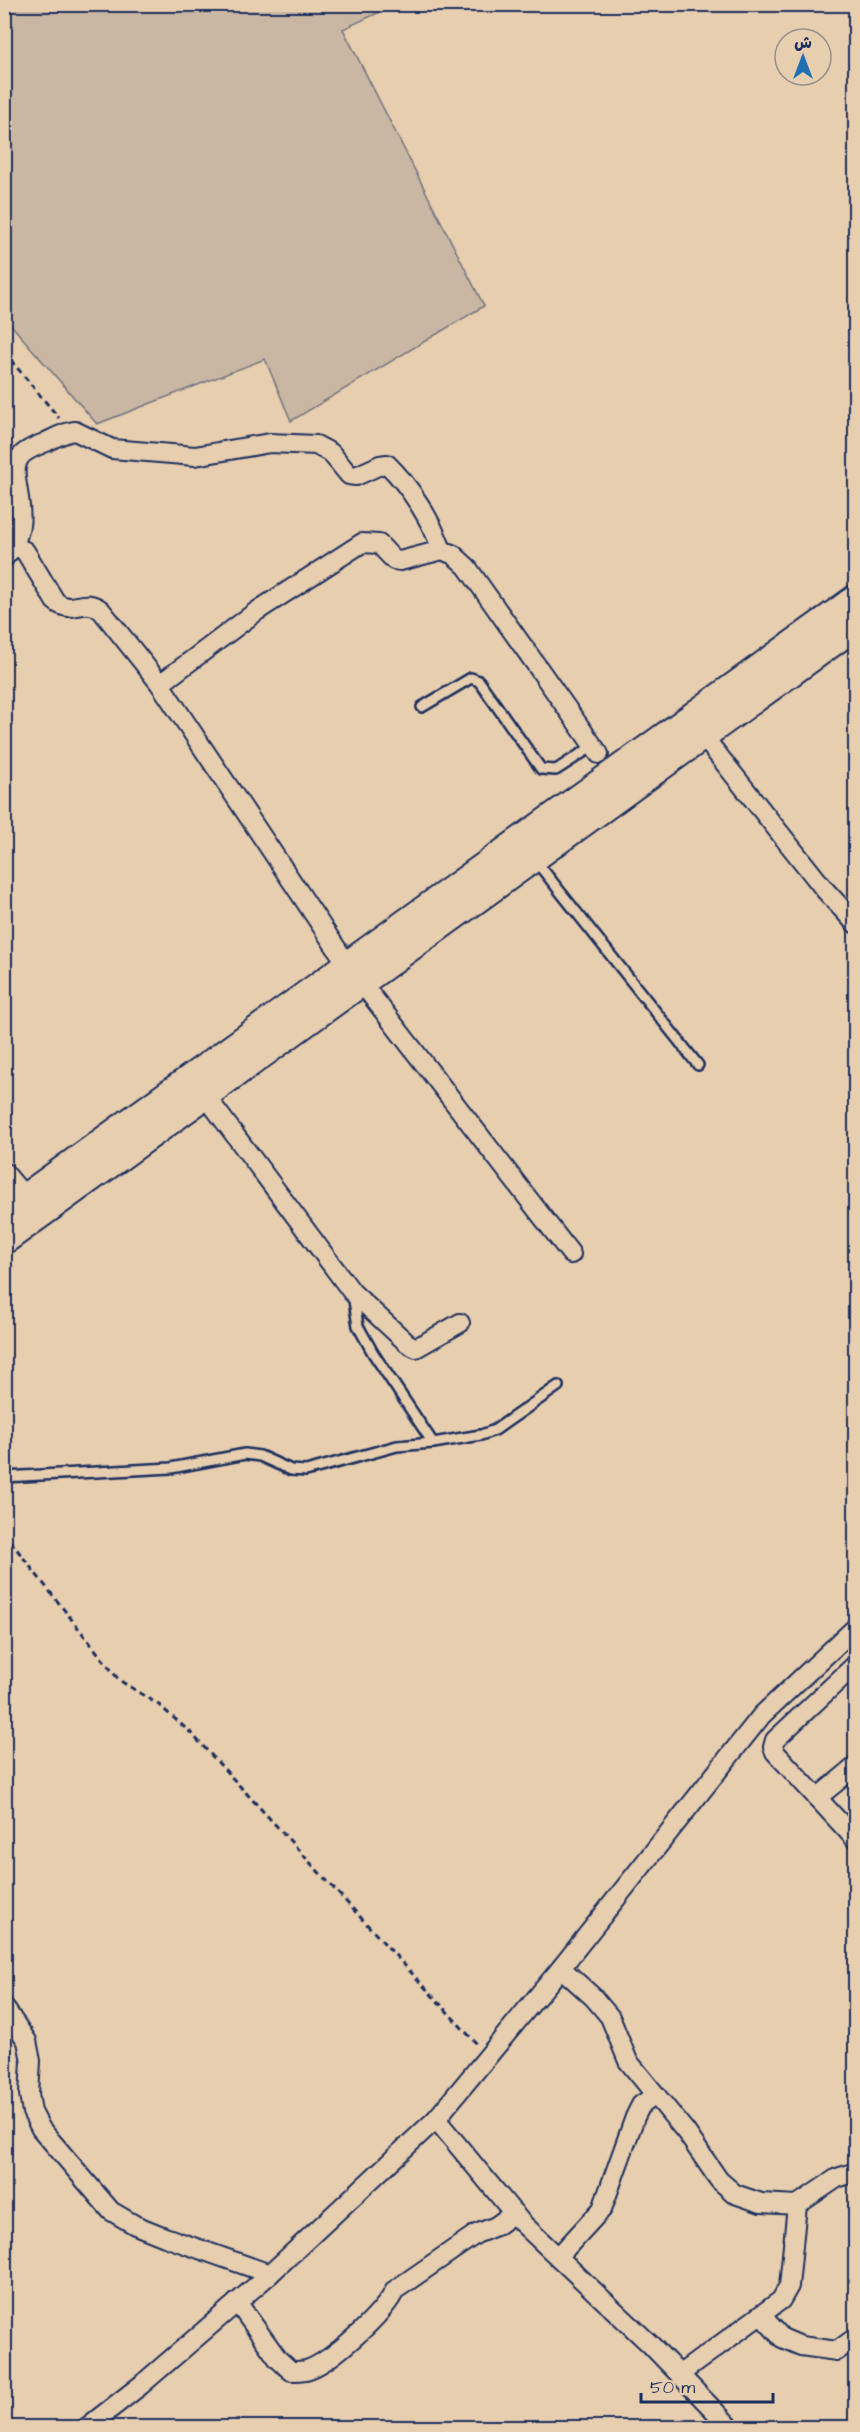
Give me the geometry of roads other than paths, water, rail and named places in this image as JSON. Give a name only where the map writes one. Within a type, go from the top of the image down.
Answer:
[{"type":"street","points":[[10,552],[19,536],[22,518],[16,465],[21,454],[69,432],[81,433],[111,449],[195,456],[270,443],[316,445],[331,453],[350,475],[356,476],[387,464],[397,474],[435,532],[442,550]]},
{"type":"street","points":[[160,684],[256,611],[362,543],[379,544],[394,560],[400,561],[442,550],[454,555],[467,567],[596,750]]},
{"type":"street","points":[[10,552],[25,551],[55,601],[62,607],[72,608],[87,603],[94,604],[102,610],[160,684],[354,973],[572,1254]]},
{"type":"street","points":[[4,1241],[205,1095],[354,973],[855,598]]},
{"type":"street","points":[[4,1212],[354,973],[534,858],[855,627]]},
{"type":"street","points":[[703,736],[825,890],[855,924]]},
{"type":"street","points":[[205,1095],[352,1292],[407,1343],[416,1347],[424,1345],[460,1323]]},
{"type":"street","points":[[4,1172],[25,1197]]},
{"type":"street","points":[[86,2427],[141,2385],[270,2274],[436,2119],[561,1968],[762,1715],[855,1627]]},
{"type":"street","points":[[855,1664],[775,1740],[775,1752],[855,1840]]},
{"type":"street","points":[[817,1798],[855,1766]]},
{"type":"street","points":[[561,1968],[594,1996],[610,2017],[628,2061],[686,2132],[719,2180],[735,2194],[761,2203],[797,2205],[837,2178],[855,2172]]},
{"type":"street","points":[[4,2007],[27,2041],[31,2061],[29,2094],[32,2112],[41,2129],[111,2211],[135,2225],[165,2237],[270,2274]]},
{"type":"street","points":[[558,2257],[602,2209],[635,2117],[641,2105],[656,2095]]},
{"type":"street","points":[[436,2119],[514,2213],[680,2374],[731,2427]]},
{"type":"street","points":[[680,2374],[781,2300],[789,2286],[797,2205]]},
{"type":"street","points":[[237,2302],[278,2359],[291,2370],[305,2370],[316,2366],[369,2326],[391,2300],[395,2290],[476,2234],[496,2226],[514,2213]]},
{"type":"street","points":[[760,2315],[782,2338],[801,2346],[837,2351],[855,2337]]},
{"type":"lane","points":[[422,707],[471,678],[479,681],[541,769],[556,770],[596,750]]},
{"type":"lane","points":[[534,858],[698,1065]]},
{"type":"lane","points":[[352,1292],[358,1326],[373,1353],[433,1443]]},
{"type":"lane","points":[[4,1477],[171,1468],[245,1454],[260,1456],[291,1470],[306,1471],[397,1446],[461,1440],[495,1430],[558,1386]]}]
